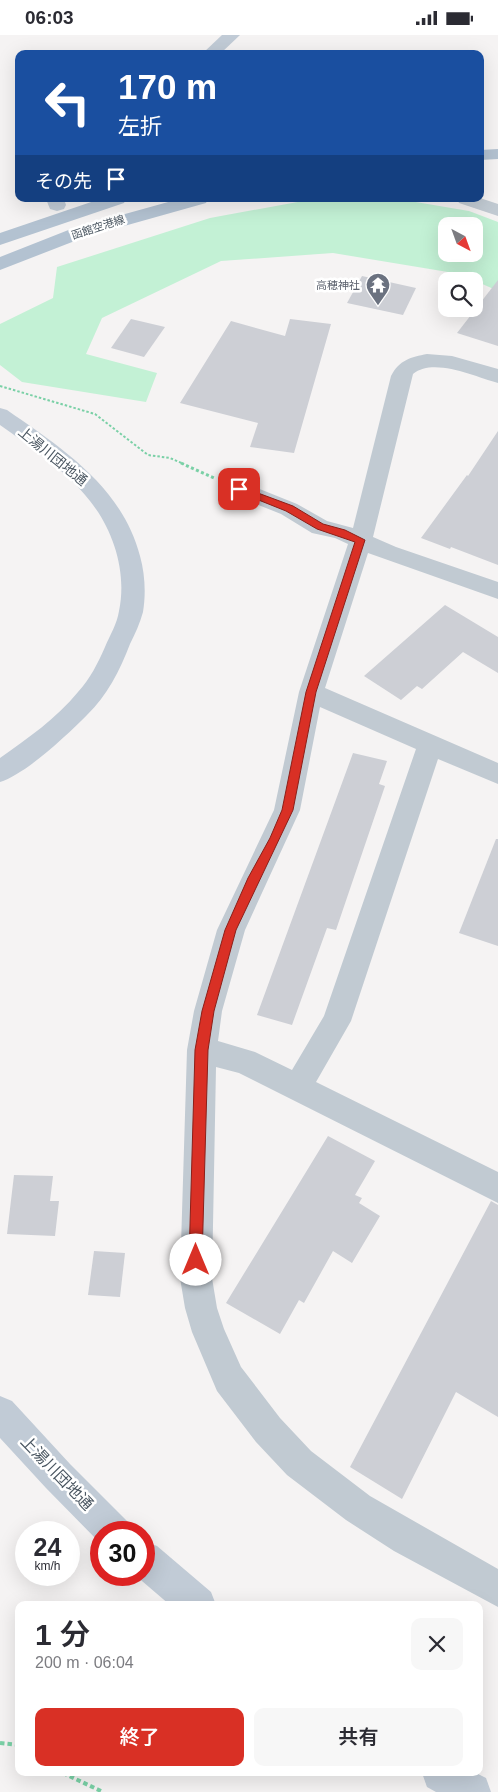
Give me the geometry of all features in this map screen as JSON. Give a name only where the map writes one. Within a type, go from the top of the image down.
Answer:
[{"type":"main road","points":[[484,155],[498,153]]},
{"type":"main road","name":"函館空港線","points":[[0,239],[108,202]]},
{"type":"main road","name":"函館空港線","points":[[0,264],[78,233],[189,202]]},
{"type":"street","points":[[215,50],[232,35]]},
{"type":"street","points":[[474,202],[498,211]]},
{"type":"street","points":[[498,376],[436,361],[417,362],[405,369],[400,380],[360,540],[311,692],[287,810],[231,930],[208,1011],[202,1050],[196,1242],[196,1278],[201,1308],[208,1333],[229,1379],[268,1430],[299,1463],[358,1508],[407,1539],[498,1589]]},
{"type":"street","name":"上湯川団地通","points":[[0,415],[53,453],[84,479],[102,500],[124,538],[128,553],[133,593],[131,611],[123,634],[101,681],[83,704],[59,727],[0,772]]},
{"type":"street","points":[[239,489],[289,509],[320,527],[342,532],[388,553],[498,591]]},
{"type":"street","points":[[311,692],[498,774]]},
{"type":"street","points":[[298,1086],[337,1021],[430,744]]},
{"type":"street","points":[[202,1050],[245,1061],[498,1188]]},
{"type":"street","name":"上湯川団地通","points":[[0,1413],[58,1476],[103,1521]]},
{"type":"street","points":[[155,1568],[193,1601]]},
{"type":"street","points":[[446,1776],[472,1792]]},
{"type":"path","points":[[0,386],[95,414],[148,455],[170,458],[239,489]]},
{"type":"path","points":[[0,1743],[15,1745]]},
{"type":"path","points":[[69,1776],[102,1792]]},
{"type":"green space","points":[[298,202],[416,202],[469,211],[498,222],[498,291],[483,284],[483,272],[448,272],[333,253],[221,261],[102,318],[86,354],[157,373],[146,402],[22,382],[0,365],[0,324],[53,298],[57,267],[210,218]]},
{"type":"building","points":[[362,276],[416,288],[403,315],[347,303]]},
{"type":"building","points":[[498,280],[498,346],[457,333],[469,317],[483,317],[483,299]]},
{"type":"building","points":[[131,319],[165,327],[144,357],[111,348]]},
{"type":"building","points":[[290,319],[331,324],[294,453],[250,447],[258,423],[180,403],[231,321],[285,336]]},
{"type":"building","points":[[498,431],[498,565],[421,538],[468,476]]},
{"type":"building","points":[[445,605],[498,637],[498,673],[463,652],[422,689],[417,686],[401,700],[364,676]]},
{"type":"building","points":[[353,753],[387,761],[379,784],[385,786],[336,930],[327,928],[292,1025],[257,1015]]},
{"type":"building","points":[[496,839],[498,839],[498,946],[459,933]]},
{"type":"building","points":[[328,1136],[375,1161],[355,1195],[362,1198],[359,1203],[380,1216],[352,1263],[333,1251],[304,1303],[299,1300],[280,1334],[226,1303]]},
{"type":"building","points":[[14,1175],[53,1176],[50,1201],[59,1201],[55,1236],[7,1234]]},
{"type":"building","points":[[491,1201],[498,1205],[498,1417],[456,1392],[402,1499],[350,1467]]},
{"type":"building","points":[[94,1251],[125,1253],[120,1297],[88,1295]]},
{"type":"place","name":"高穂神社","points":[[378,306]]},
{"type":"route","points":[[196,1260],[202,1050],[208,1011],[231,930],[287,810],[311,692],[360,540],[342,532],[320,527],[289,509],[239,489]]}]
